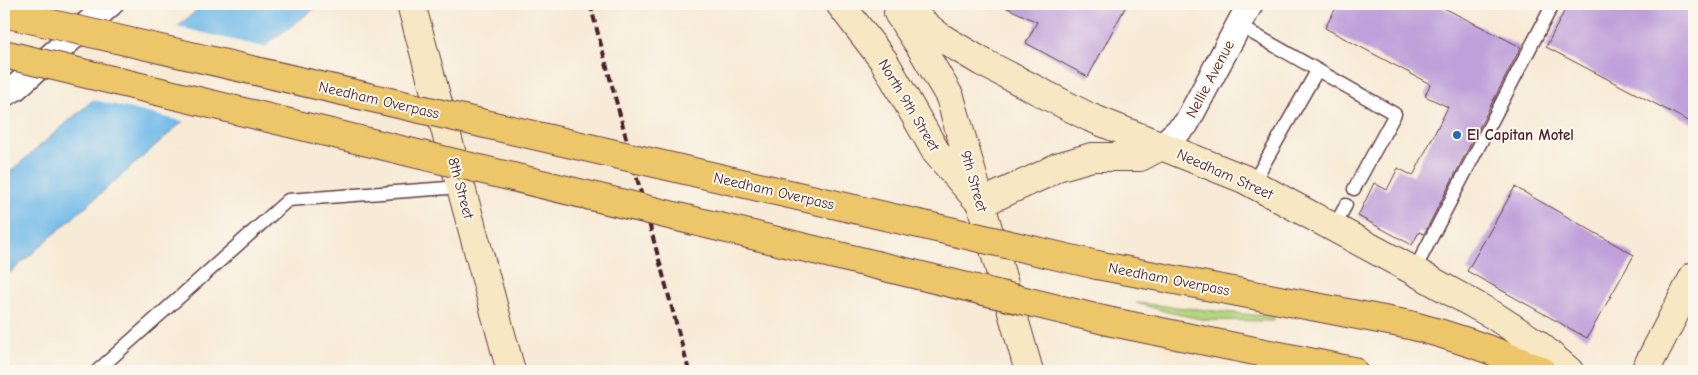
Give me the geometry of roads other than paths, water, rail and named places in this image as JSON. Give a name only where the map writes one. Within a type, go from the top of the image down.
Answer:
[{"type":"main road","name":"Needham Overpass","points":[[4,13],[1096,265],[1410,325],[1458,338],[1504,354],[1542,371]]},
{"type":"main road","points":[[4,54],[1112,322],[1353,371]]},
{"type":"main road","points":[[1256,352],[1315,371]]},
{"type":"street","points":[[4,94],[15,88],[110,4]]},
{"type":"street","name":"8th Street","points":[[411,4],[512,371]]},
{"type":"street","name":"North 9th Street","points":[[840,4],[884,61],[936,152],[981,204]]},
{"type":"street","name":"9th Street","points":[[892,4],[920,46],[950,97],[1029,371]]},
{"type":"street","name":"Needham Street","points":[[900,4],[940,37],[967,54],[1089,117],[1252,184],[1340,216],[1414,271],[1493,315],[1536,344],[1569,371]]},
{"type":"street","name":"Nellie Avenue","points":[[1161,146],[1186,124],[1244,14]]},
{"type":"street","points":[[981,204],[1056,167],[1092,157],[1140,157],[1161,146]]},
{"type":"street","points":[[1644,371],[1694,276]]},
{"type":"lane","points":[[1414,271],[1553,4]]},
{"type":"lane","points":[[1244,14],[1317,71],[1395,114],[1354,189]]},
{"type":"lane","points":[[1252,184],[1317,71]]},
{"type":"lane","points":[[97,371],[288,200],[461,186]]},
{"type":"water","points":[[204,4],[321,4],[272,40],[180,124],[4,278],[4,177]]},
{"type":"railway","points":[[590,4],[689,371]]},
{"type":"place","name":"El Capitan Motel","points":[[1457,135]]}]
